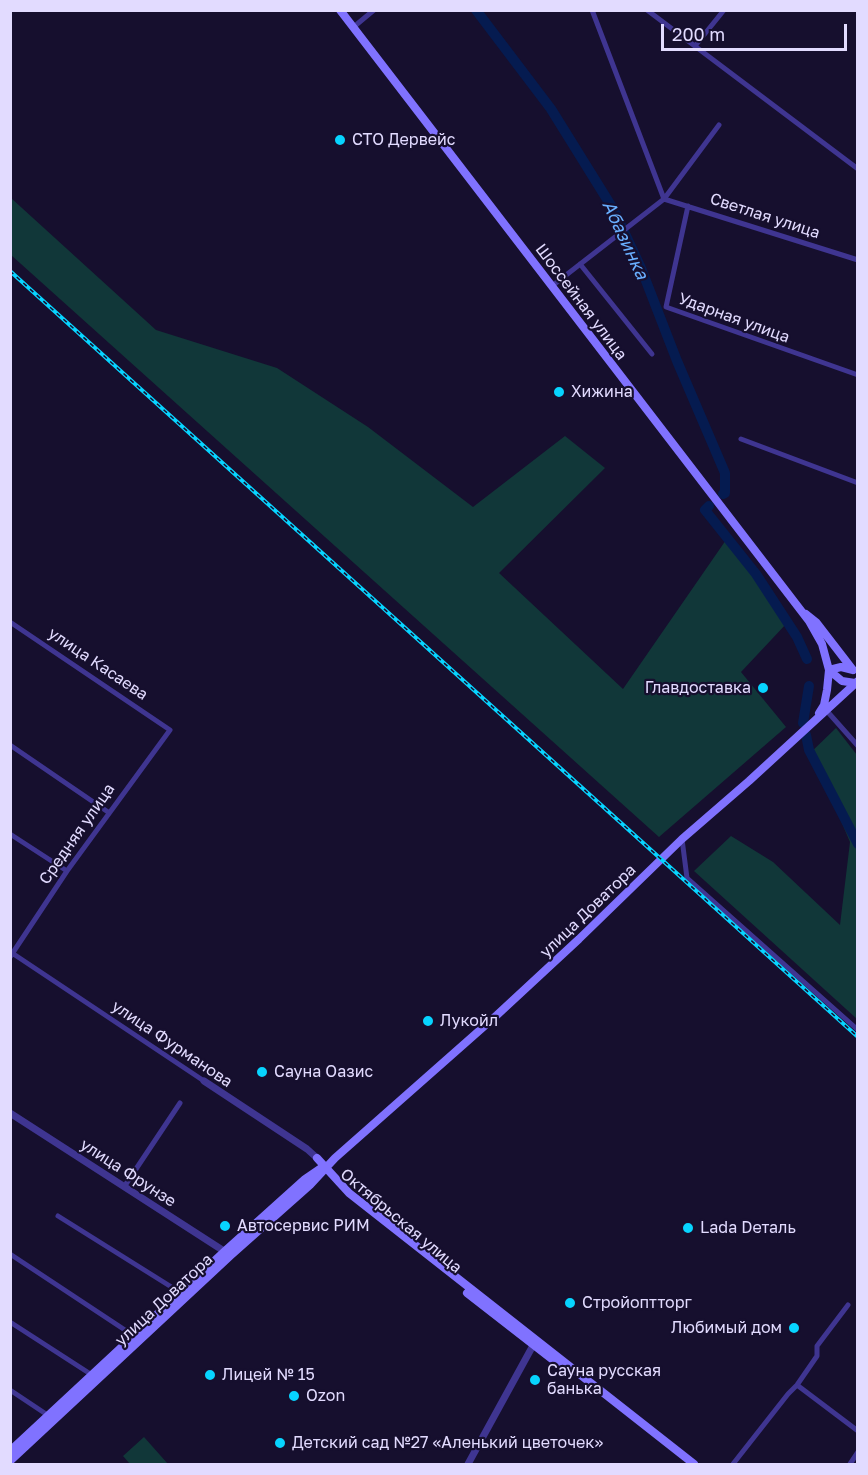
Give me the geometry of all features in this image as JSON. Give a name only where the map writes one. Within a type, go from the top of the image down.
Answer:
[{"type":"main road","name":"Шоссейная улица","points":[[342,10],[356,25],[800,609],[822,644],[829,670]]},
{"type":"main road","name":"Шоссейная улица","points":[[342,10],[553,285]]},
{"type":"main road","name":"Шоссейная улица","points":[[800,609],[816,622],[855,671]]},
{"type":"main road","points":[[829,670],[841,667],[855,671]]},
{"type":"main road","points":[[829,670],[842,681],[857,682]]},
{"type":"main road","points":[[813,722],[829,670]]},
{"type":"main road","name":"улица Доватора","points":[[10,1461],[305,1179],[335,1158],[513,1000],[682,839],[857,682]]},
{"type":"main road","name":"Октябрьская улица","points":[[317,1158],[323,1168],[349,1192],[687,1464]]},
{"type":"main road","name":"улица Доватора","points":[[10,1451],[227,1253]]},
{"type":"main road","name":"Октябрьская улица","points":[[534,1342],[694,1464]]},
{"type":"street","points":[[356,25],[374,10]]},
{"type":"street","points":[[592,10],[664,199]]},
{"type":"street","points":[[647,10],[858,170]]},
{"type":"street","points":[[695,46],[724,10]]},
{"type":"street","points":[[553,285],[664,199],[719,125]]},
{"type":"street","name":"Светлая улица","points":[[664,199],[858,261]]},
{"type":"street","name":"Ударная улица","points":[[688,206],[666,307],[858,375]]},
{"type":"street","points":[[580,264],[651,354]]},
{"type":"street","points":[[741,439],[858,483]]},
{"type":"street","name":"улица Касаева","points":[[10,622],[170,730]]},
{"type":"street","points":[[826,710],[858,746]]},
{"type":"street","name":"Средняя улица","points":[[11,954],[108,812],[170,730]]},
{"type":"street","points":[[10,745],[108,812]]},
{"type":"street","points":[[10,834],[67,871]]},
{"type":"street","points":[[682,839],[687,878],[858,1030]]},
{"type":"street","name":"улица Фурманова","points":[[11,954],[307,1149],[317,1158]]},
{"type":"street","points":[[124,1187],[180,1103]]},
{"type":"street","name":"улица Фрунзе","points":[[10,1113],[227,1253]]},
{"type":"street","points":[[58,1216],[181,1293]]},
{"type":"street","points":[[10,1254],[134,1336]]},
{"type":"street","points":[[733,1464],[797,1385],[817,1356],[817,1346],[848,1305]]},
{"type":"street","points":[[10,1322],[92,1375]]},
{"type":"street","points":[[468,1464],[534,1342]]},
{"type":"street","points":[[797,1385],[858,1431]]},
{"type":"street","points":[[10,1390],[49,1416]]},
{"type":"street","points":[[850,1464],[858,1452]]},
{"type":"green space","points":[[11,198],[156,330],[277,368],[368,427],[473,507],[565,436],[605,468],[499,573],[623,689],[726,540],[787,623],[741,672],[786,727],[659,837],[11,255]]},
{"type":"green space","points":[[836,728],[857,755],[857,1019],[694,871],[731,836],[773,862],[840,925],[850,842],[827,788],[807,756]]},
{"type":"green space","points":[[144,1437],[168,1464],[130,1464],[123,1456]]},
{"type":"waterway","name":"Абазинка","points":[[476,10],[551,109],[615,212],[641,268],[677,361],[725,473],[725,493],[723,494]]},
{"type":"waterway","name":"Абазинка","points":[[709,506],[705,510],[756,574],[797,637],[807,659]]},
{"type":"waterway","name":"Абазинка","points":[[803,723],[809,686]]},
{"type":"waterway","name":"Абазинка","points":[[806,735],[809,750],[858,844]]},
{"type":"railway","points":[[10,271],[858,1037]]},
{"type":"place","name":"СТО Дервейс","points":[[340,140]]},
{"type":"place","name":"Хижина","points":[[559,392]]},
{"type":"place","name":"Главдоставка","points":[[763,688]]},
{"type":"place","name":"Лукойл","points":[[428,1021]]},
{"type":"place","name":"Сауна Оазис","points":[[262,1072]]},
{"type":"place","name":"Автосервис РИМ","points":[[225,1226]]},
{"type":"place","name":"Lada Dеталь","points":[[688,1228]]},
{"type":"place","name":"Стройоптторг","points":[[570,1303]]},
{"type":"place","name":"Любимый дом","points":[[794,1328]]},
{"type":"place","name":"Лицей № 15","points":[[210,1375]]},
{"type":"place","name":"Сауна русская банька","points":[[535,1380]]},
{"type":"place","name":"Ozon","points":[[294,1396]]},
{"type":"place","name":"Детский сад №27 «Аленький цветочек»","points":[[280,1443]]}]
